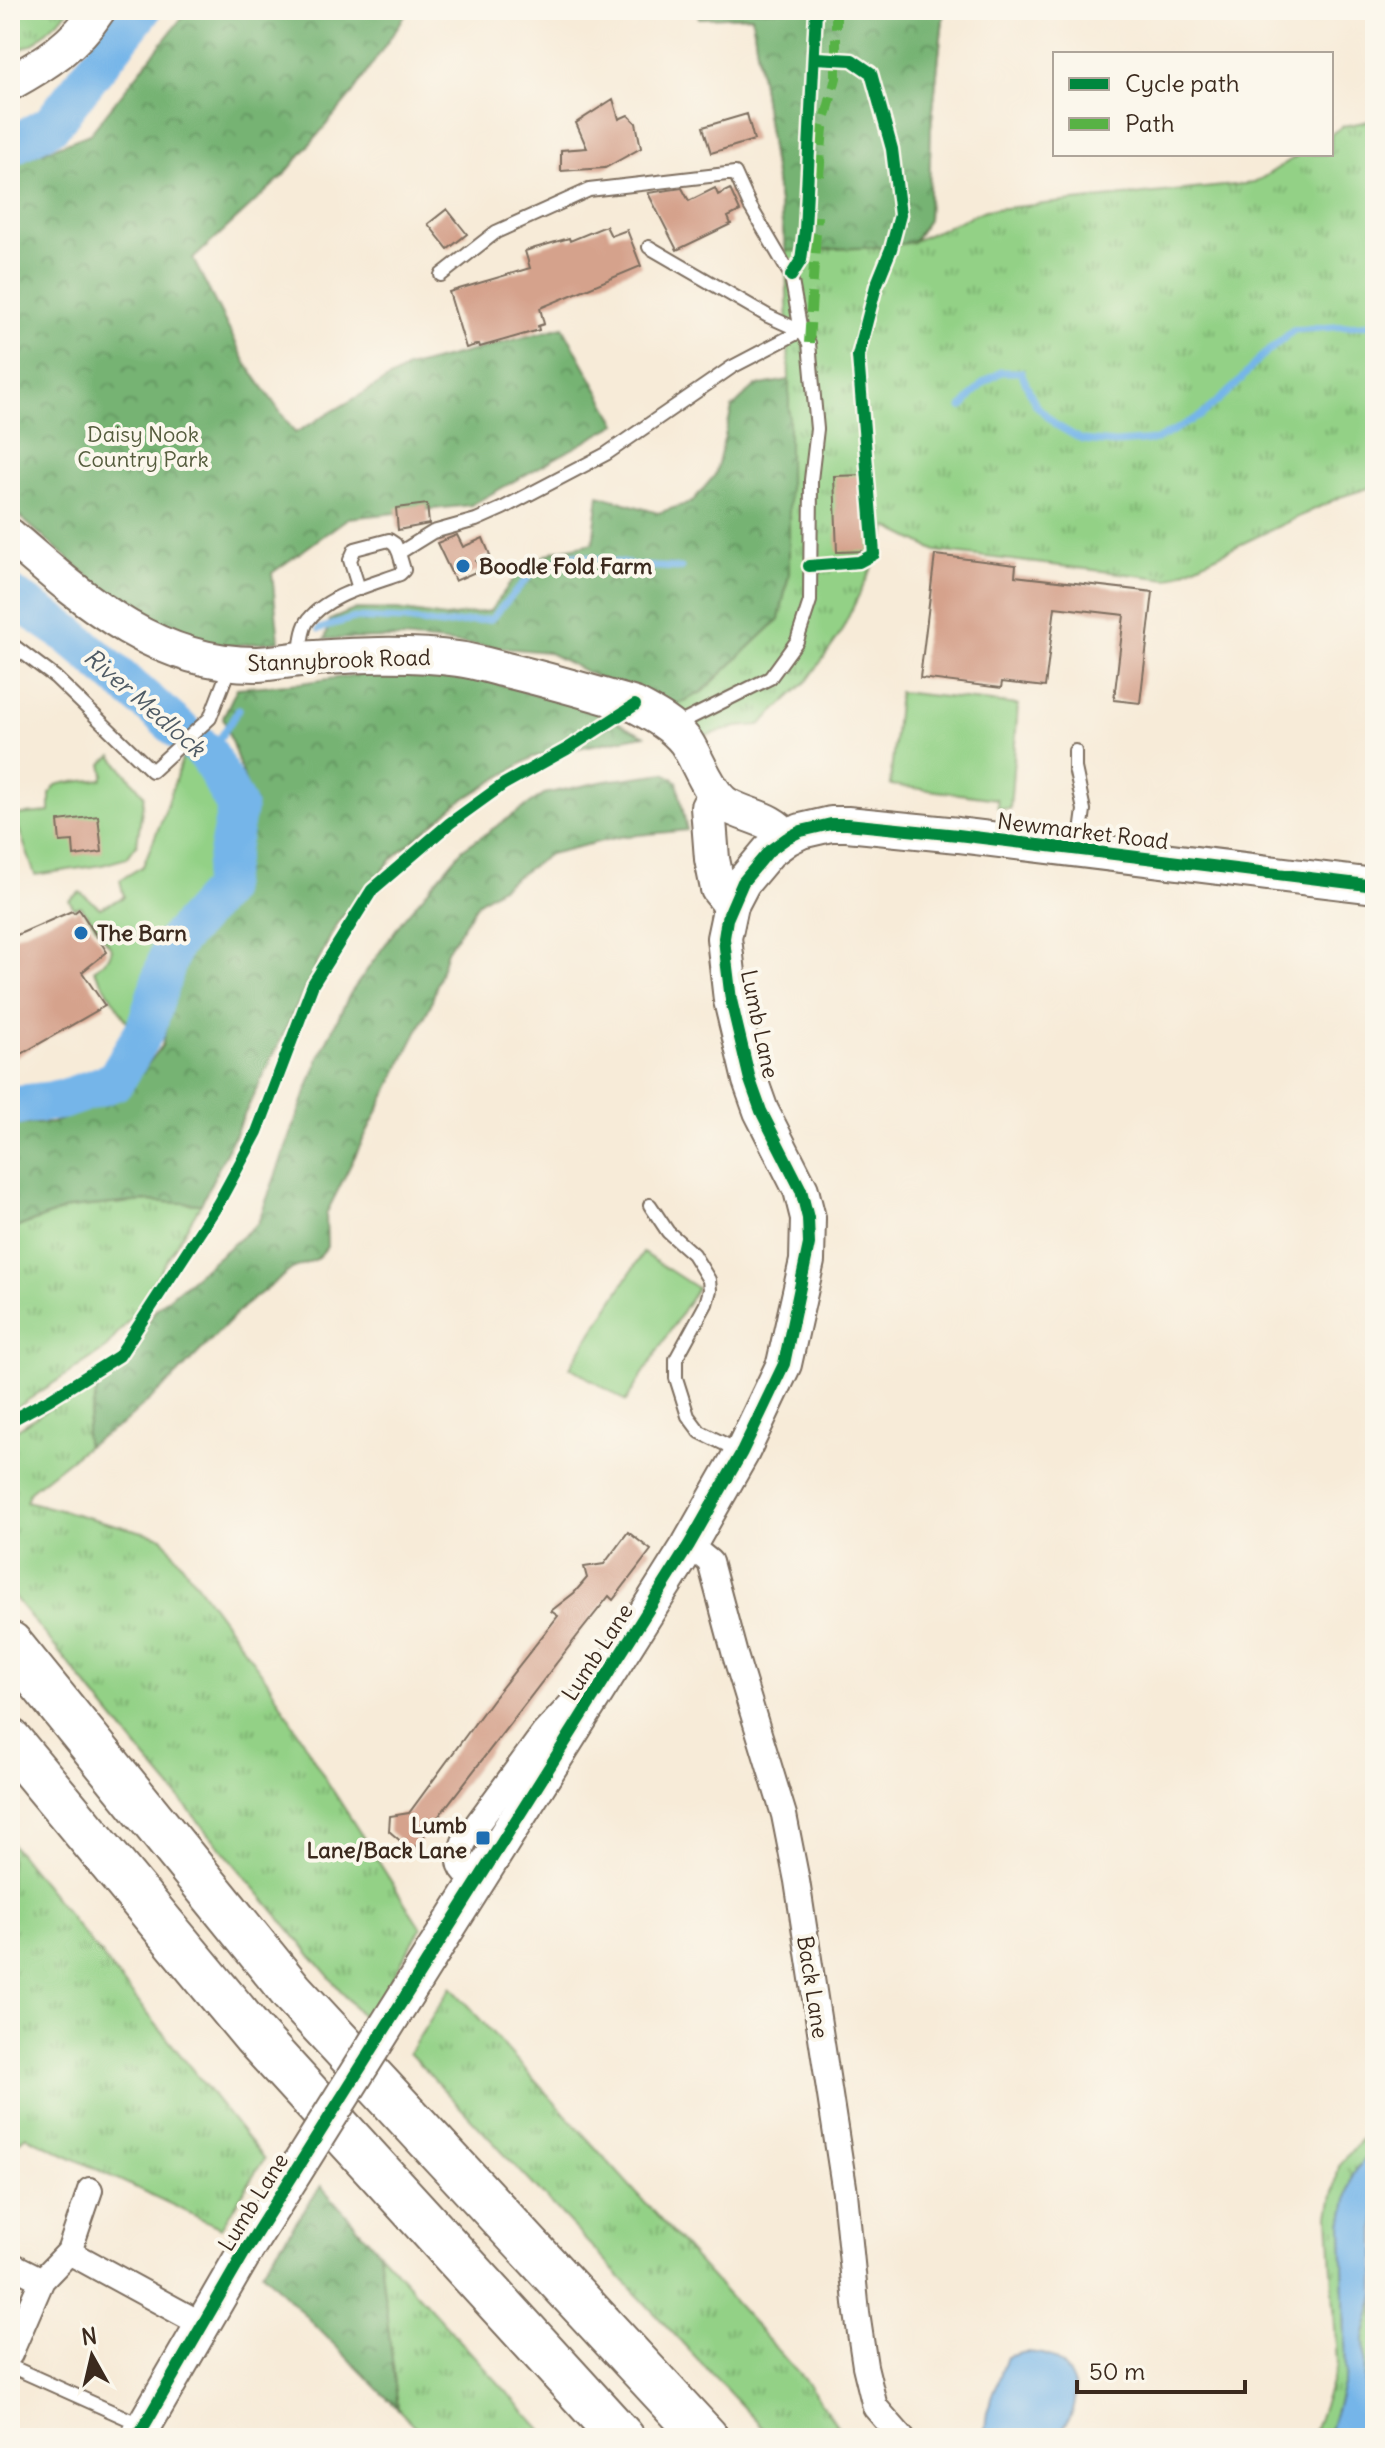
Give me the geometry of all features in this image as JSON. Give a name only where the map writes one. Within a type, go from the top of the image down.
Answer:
[{"type":"highway","points":[[10,1644],[292,1992],[706,2438]]},
{"type":"highway","points":[[10,1741],[254,2035],[622,2438]]},
{"type":"street","points":[[10,83],[60,53],[98,10]]},
{"type":"street","name":"Stannybrook Road","points":[[10,536],[70,588],[145,638],[170,648],[231,663],[412,655],[460,659],[635,705],[671,727],[687,744],[716,795]]},
{"type":"street","points":[[731,905],[718,889],[712,859],[708,807],[716,795],[725,805],[777,825],[787,838]]},
{"type":"street","name":"Newmarket Road","points":[[787,838],[801,831],[831,824],[847,824],[1375,886]]},
{"type":"street","name":"Lumb Lane","points":[[140,2432],[190,2318],[247,2248],[689,1545],[742,1452],[784,1364],[807,1261],[810,1228],[801,1190],[761,1111],[750,1080],[731,1000],[724,938],[731,905],[743,882],[754,866],[787,838]]},
{"type":"street","name":"Back Lane","points":[[689,1545],[710,1562],[784,1815],[845,2193],[865,2366],[875,2407],[902,2438]]},
{"type":"street","points":[[10,2354],[42,2280],[69,2252],[90,2190]]},
{"type":"street","points":[[69,2252],[190,2318]]},
{"type":"street","points":[[10,2264],[42,2280]]},
{"type":"lane","points":[[441,275],[496,232],[589,190],[735,173],[750,206],[791,276],[801,331],[809,343],[817,429],[811,480],[810,601],[797,641],[770,678],[671,727]]},
{"type":"lane","points":[[649,247],[768,316],[801,331]]},
{"type":"lane","points":[[399,553],[433,532],[476,520],[503,508],[606,454],[732,367],[801,331]]},
{"type":"lane","points":[[300,659],[306,623],[318,610],[404,570],[395,544],[389,540],[355,549],[350,560],[359,589]]},
{"type":"lane","points":[[10,643],[55,677],[152,771],[210,718],[231,663]]},
{"type":"lane","points":[[1075,751],[1075,768],[1084,810],[1079,851]]},
{"type":"lane","points":[[650,1205],[668,1232],[693,1254],[709,1280],[706,1304],[676,1359],[676,1378],[688,1416],[700,1432],[742,1452]]},
{"type":"lane","points":[[10,2366],[140,2432]]},
{"type":"green space","points":[[10,10],[70,10],[33,44],[10,54]]},
{"type":"green space","name":"Daisy Nook Country Park","points":[[188,10],[409,10],[353,93],[284,175],[193,259],[246,363],[295,433],[407,368],[563,327],[617,424],[471,505],[348,518],[272,573],[279,641],[217,647],[136,618],[10,508],[10,164],[90,134]]},
{"type":"green space","points":[[618,10],[691,10],[691,11],[620,22]]},
{"type":"green space","points":[[698,10],[944,10],[931,128],[928,220],[914,241],[985,210],[1254,183],[1297,156],[1333,156],[1333,133],[1343,126],[1375,120],[1375,486],[1340,497],[1168,579],[936,551],[888,527],[875,562],[839,636],[808,680],[760,725],[737,727],[704,736],[664,711],[702,692],[779,619],[789,574],[786,251],[752,16],[699,18]]},
{"type":"green space","points":[[698,10],[944,10],[931,128],[928,220],[913,242],[883,247],[786,251],[752,16],[699,18]]},
{"type":"green space","points":[[789,380],[789,574],[779,619],[702,692],[664,711],[547,652],[401,638],[325,639],[330,620],[356,609],[398,610],[445,617],[490,611],[522,567],[555,551],[593,543],[599,495],[658,513],[692,502],[715,475],[732,408],[755,386]]},
{"type":"green space","points":[[383,671],[472,677],[590,709],[644,735],[533,757],[459,802],[394,857],[337,923],[201,1204],[145,1201],[69,1208],[10,1230],[10,1125],[52,1123],[122,1097],[162,1046],[182,956],[233,903],[255,811],[223,717],[237,688],[301,683]]},
{"type":"green space","points":[[899,692],[1018,705],[1010,809],[998,808],[997,799],[890,785]]},
{"type":"green space","points":[[191,746],[208,772],[225,818],[209,881],[187,907],[160,957],[137,1030],[126,1020],[94,970],[109,957],[112,949],[81,906],[74,908],[69,900],[80,892],[100,908],[124,897],[120,880],[143,866],[184,753]]},
{"type":"green space","points":[[112,756],[144,795],[137,844],[127,858],[35,875],[14,815],[50,812],[50,794],[56,785],[102,779],[102,764]]},
{"type":"green space","points":[[665,773],[677,781],[687,830],[619,837],[550,854],[479,902],[447,951],[431,1004],[326,1214],[327,1247],[317,1259],[292,1269],[243,1307],[177,1375],[124,1423],[87,1446],[85,1435],[102,1374],[123,1357],[157,1308],[258,1223],[320,1055],[350,994],[404,918],[463,849],[544,794]]},
{"type":"green space","points":[[145,1201],[201,1204],[134,1314],[105,1349],[10,1412],[10,1230],[69,1208]]},
{"type":"green space","points":[[643,1253],[697,1288],[626,1401],[570,1367]]},
{"type":"green space","points":[[102,1374],[85,1435],[87,1446],[30,1491],[26,1501],[162,1537],[267,1680],[323,1775],[421,1928],[367,2022],[10,1592],[10,1434]]},
{"type":"green space","points":[[10,1842],[264,2159],[221,2228],[26,2136],[10,2149]]},
{"type":"green space","points":[[451,1987],[808,2384],[845,2438],[772,2438],[409,2053]]},
{"type":"green space","points":[[1375,2122],[1375,2146],[1352,2174],[1342,2225],[1346,2375],[1328,2438],[1312,2438],[1337,2365],[1329,2215],[1339,2166]]},
{"type":"green space","points":[[321,2186],[379,2252],[398,2409],[262,2272]]},
{"type":"green space","points":[[379,2252],[549,2438],[426,2438],[398,2409]]},
{"type":"green space","points":[[1375,2295],[1375,2438],[1366,2438],[1364,2338]]},
{"type":"water","points":[[1375,2146],[1375,2295],[1364,2338],[1366,2438],[1328,2438],[1346,2375],[1342,2225],[1352,2174]]},
{"type":"water","points":[[1026,2352],[1051,2357],[1070,2375],[1075,2396],[1070,2418],[1054,2438],[984,2438],[987,2412],[1007,2357]]},
{"type":"building","points":[[613,99],[619,119],[628,115],[636,123],[641,148],[605,168],[561,171],[561,150],[587,148],[576,123]]},
{"type":"building","points":[[747,114],[754,140],[711,153],[703,127]]},
{"type":"building","points":[[682,188],[689,201],[715,188],[718,195],[730,189],[740,211],[728,217],[731,224],[677,250],[648,193]]},
{"type":"building","points":[[447,209],[467,234],[448,249],[428,224]]},
{"type":"building","points":[[606,226],[611,236],[627,230],[641,266],[540,308],[544,324],[538,326],[539,330],[466,348],[449,292],[530,268],[525,251],[569,238],[570,241]]},
{"type":"building","points":[[866,475],[869,551],[837,552],[834,476]]},
{"type":"building","points":[[427,504],[429,524],[398,530],[396,508]]},
{"type":"building","name":"Boodle Fold Farm","points":[[457,535],[463,547],[483,538],[490,555],[476,561],[480,570],[455,581],[437,543]]},
{"type":"building","points":[[935,555],[1016,565],[1015,576],[1153,592],[1140,703],[1114,700],[1124,615],[1055,607],[1045,687],[1002,682],[1001,688],[920,678]]},
{"type":"building","points":[[98,816],[102,852],[74,856],[73,841],[60,842],[58,821]]},
{"type":"building","points":[[79,909],[107,952],[82,972],[105,1006],[16,1057],[10,1046],[10,938]]},
{"type":"building","points":[[628,1532],[651,1550],[613,1600],[609,1596],[578,1635],[412,1851],[389,1831],[390,1816],[409,1813],[558,1616],[551,1611],[587,1578],[584,1567],[604,1564]]},
{"type":"waterway","name":"River Medlock","points":[[10,146],[51,125],[141,10]]},
{"type":"waterway","points":[[962,407],[983,383],[1001,372],[1021,372],[1035,404],[1056,425],[1082,440],[1115,443],[1156,440],[1202,415],[1237,384],[1260,358],[1294,330],[1375,324]]},
{"type":"waterway","points":[[319,629],[354,618],[442,625],[491,619],[535,570],[574,555],[639,566],[681,568]]},
{"type":"waterway","name":"River Medlock","points":[[10,595],[67,633],[209,755],[237,808],[221,891],[172,946],[146,1028],[115,1081],[61,1100],[10,1106]]},
{"type":"waterway","points":[[209,755],[239,709]]},
{"type":"marked path","points":[[819,176],[823,128],[836,78],[836,10]]},
{"type":"marked path","points":[[809,343],[817,216]]},
{"type":"cycle path","points":[[791,276],[801,260],[805,230],[816,10]]},
{"type":"cycle path","points":[[809,566],[859,562],[874,554],[858,356],[876,286],[900,215],[892,149],[871,73],[852,60],[815,58]]},
{"type":"cycle path","points":[[10,1421],[119,1356],[218,1204],[257,1132],[313,984],[372,890],[450,823],[504,784],[567,749],[635,705]]},
{"type":"cycle path","points":[[137,2438],[247,2248],[689,1545],[742,1452],[784,1364],[809,1244],[808,1218],[801,1190],[761,1111],[750,1080],[731,1000],[724,938],[727,919],[743,882],[769,851],[787,838],[801,831],[831,824],[847,824],[1375,886]]},
{"type":"place","name":"Boodle Fold Farm","points":[[463,566]]},
{"type":"place","name":"The Barn","points":[[81,933]]},
{"type":"place","name":"Lumb Lane/Back Lane","points":[[483,1838]]}]
